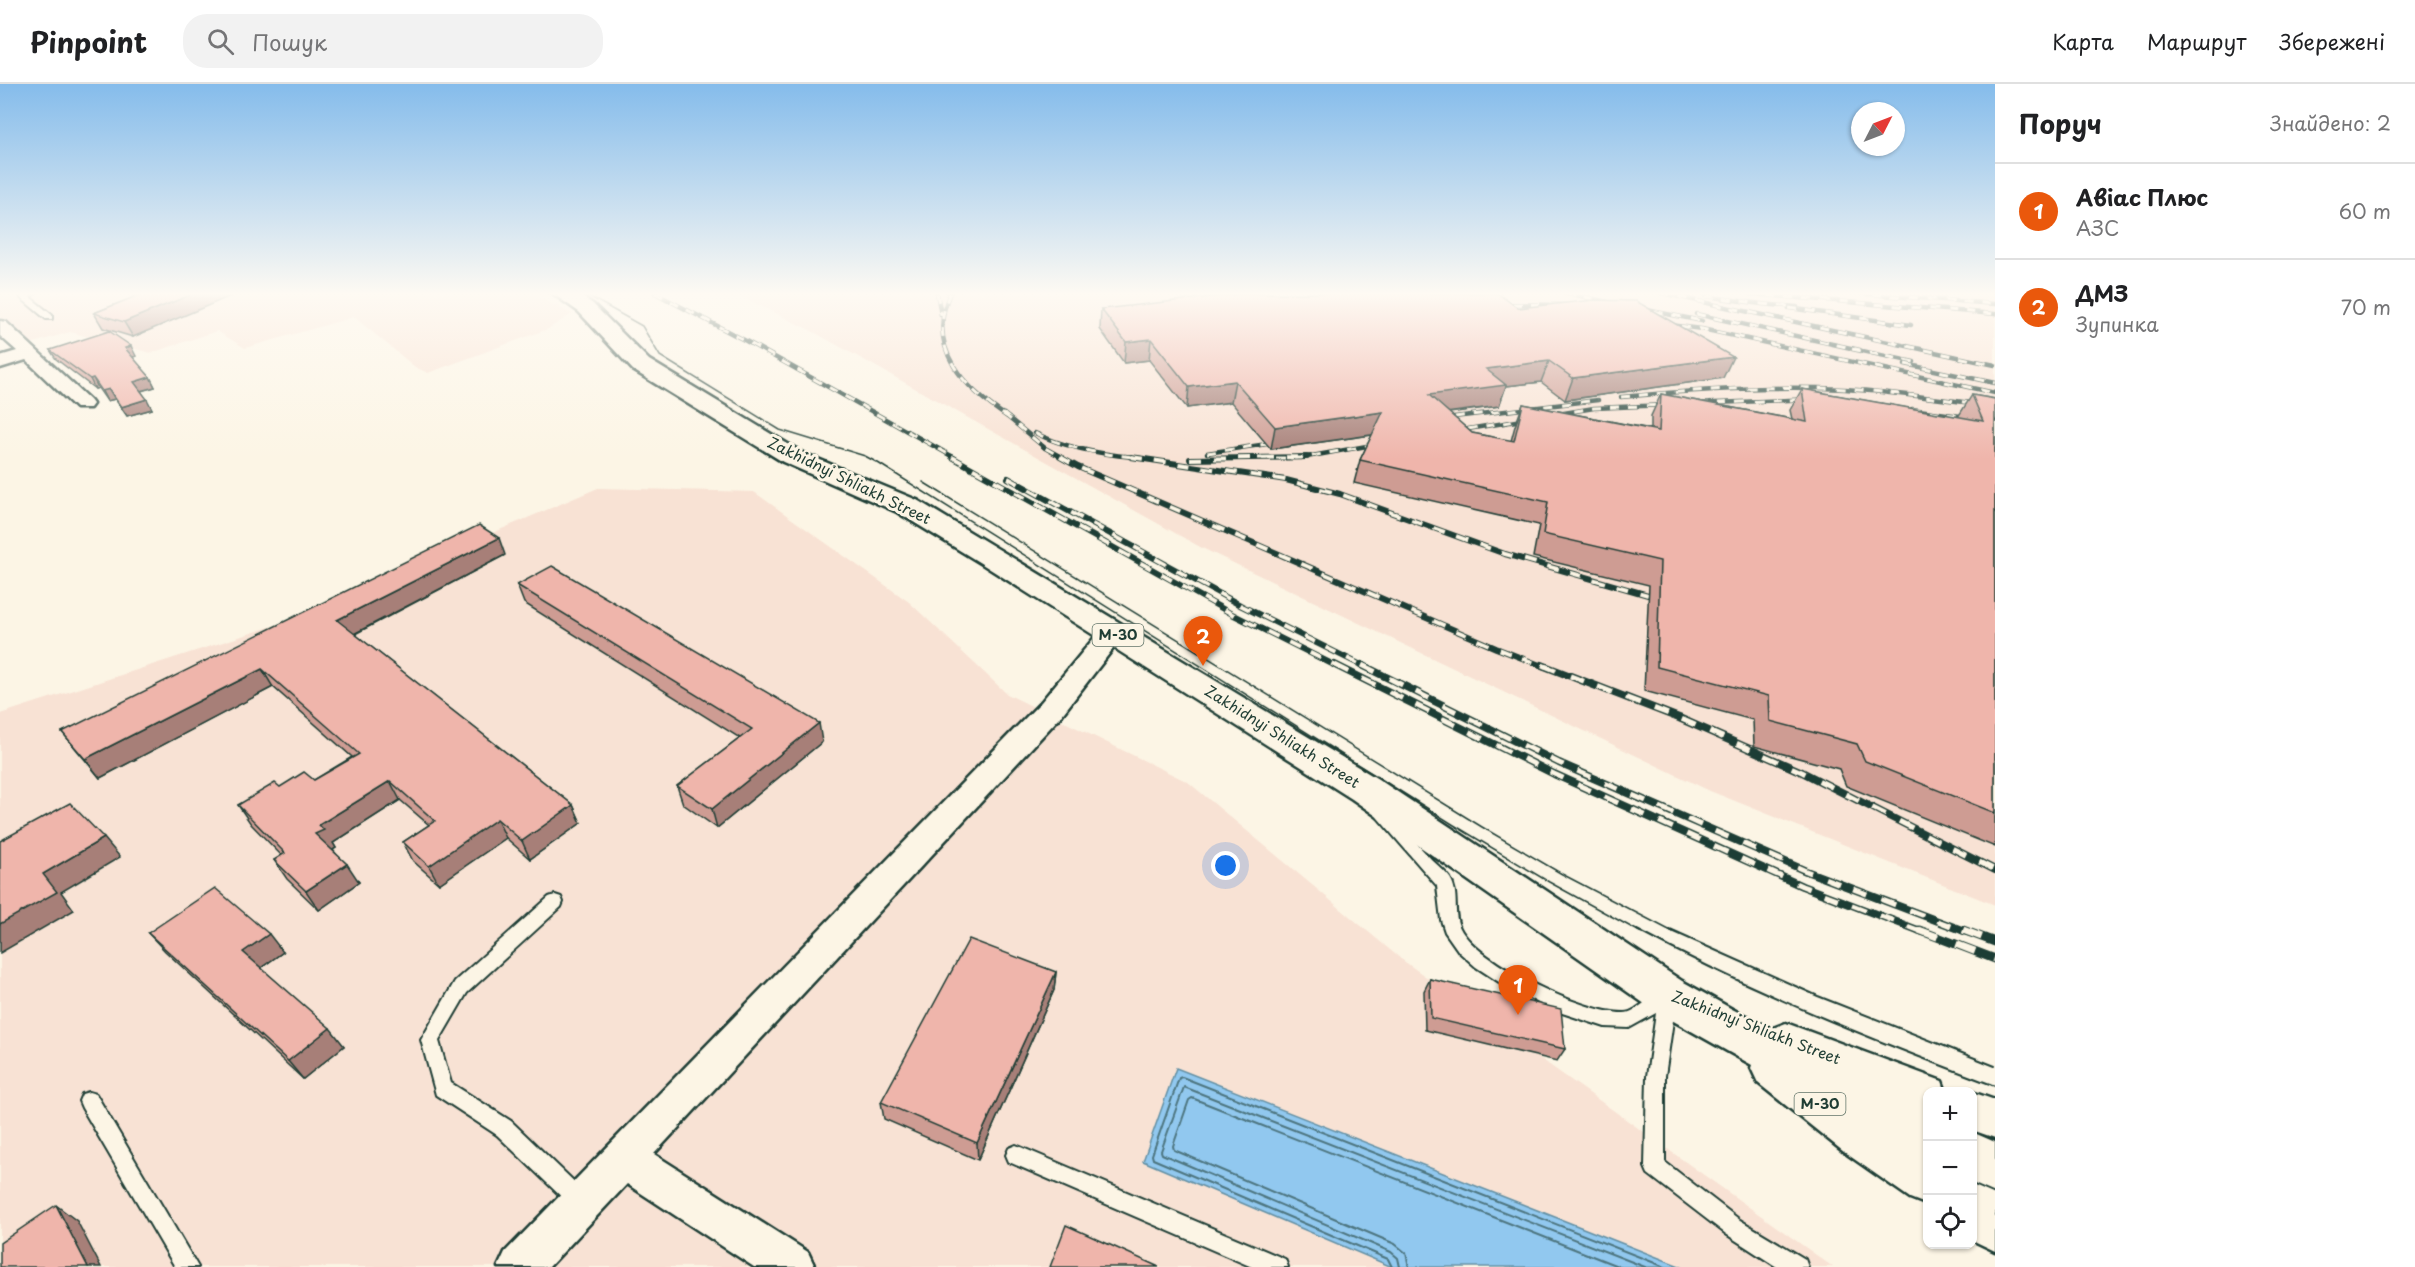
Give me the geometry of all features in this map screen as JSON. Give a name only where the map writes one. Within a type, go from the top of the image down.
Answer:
[{"type":"highway","name":"Zakhidnyi Shliakh Street","points":[[625,348],[641,365],[792,457],[908,506],[1113,632],[1365,789],[1668,995]]},
{"type":"highway","name":"М-30","points":[[1668,995],[1716,1023],[1923,1129]]},
{"type":"highway","name":"М-30","points":[[1716,1023],[1860,1135],[1923,1177]]},
{"type":"highway","points":[[1977,1159],[1995,1168]]},
{"type":"highway","points":[[1977,1213],[1995,1225]]},
{"type":"street","points":[[25,348],[83,404]]},
{"type":"street","points":[[0,362],[31,353]]},
{"type":"street","points":[[520,1267],[1044,717],[1113,632]]},
{"type":"street","name":"Zakhidnyi Shliakh Street","points":[[1668,995],[1923,1092]]},
{"type":"street","points":[[1977,1113],[1995,1119]]},
{"type":"street","points":[[624,1158],[793,1267]]},
{"type":"lane","points":[[1365,789],[1394,830],[1445,884],[1452,931],[1466,950],[1496,971],[1538,994],[1577,1011],[1603,1018],[1627,1021],[1668,995]]},
{"type":"lane","points":[[555,902],[461,987],[430,1040],[443,1089],[504,1128],[582,1202]]},
{"type":"lane","points":[[1668,995],[1656,1076],[1655,1167],[1733,1227],[1797,1267]]},
{"type":"lane","points":[[89,1101],[187,1267]]},
{"type":"lane","points":[[1016,1155],[1278,1267]]},
{"type":"shaded area","points":[[133,348],[165,348],[151,353]]},
{"type":"shaded area","points":[[392,348],[496,348],[428,373],[415,367]]},
{"type":"shaded area","points":[[843,348],[1995,348],[1995,905],[1710,791],[1202,548]]},
{"type":"shaded area","points":[[598,488],[754,492],[909,602],[1007,694],[1188,782],[1401,959],[1833,1267],[0,1267],[0,714],[279,624]]},
{"type":"water","points":[[1176,1068],[1682,1267],[1392,1267],[1143,1161]]},
{"type":"building","points":[[125,348],[150,377],[134,382],[147,399],[121,407],[109,389],[102,391],[93,378],[90,379],[50,350]]},
{"type":"building","points":[[1158,348],[1718,348],[1733,357],[1573,378],[1549,361],[1486,369],[1506,385],[1429,395],[1472,433],[1514,441],[1523,404],[1659,431],[1661,394],[1807,422],[1802,389],[1983,421],[1972,395],[1995,399],[1995,813],[1865,761],[1857,744],[1770,721],[1769,696],[1657,667],[1660,561],[1543,534],[1548,502],[1360,460],[1383,412],[1275,427],[1235,381],[1189,387]]},
{"type":"building","points":[[479,525],[499,538],[337,620],[573,805],[522,841],[497,819],[429,866],[403,842],[435,821],[390,781],[319,825],[324,830],[315,834],[347,864],[306,891],[274,860],[285,853],[238,805],[275,783],[280,787],[304,772],[314,780],[359,754],[262,669],[85,759],[62,732]]},
{"type":"building","points":[[552,566],[819,723],[712,809],[677,786],[752,729],[517,585]]},
{"type":"building","points":[[70,803],[104,838],[43,874],[57,892],[0,924],[0,841]]},
{"type":"building","points":[[215,888],[269,934],[243,952],[330,1028],[288,1061],[148,933]]},
{"type":"building","points":[[969,939],[1056,972],[977,1143],[881,1102]]},
{"type":"building","points":[[1430,979],[1561,1009],[1565,1049],[1431,1018]]},
{"type":"building","points":[[56,1205],[88,1267],[0,1267],[0,1243]]},
{"type":"building","points":[[1066,1225],[1159,1267],[1050,1267]]},
{"type":"tram line","points":[[655,348],[660,356],[780,430],[865,456],[878,463],[1454,825],[1549,882],[1640,932]]},
{"type":"tram line","points":[[923,482],[1482,827],[1562,874],[1673,932]]},
{"type":"tram line","points":[[1637,930],[1680,953],[1813,1014],[1995,1086]]},
{"type":"tram line","points":[[1670,930],[1818,996],[1995,1066]]},
{"type":"railway","points":[[759,348],[955,458]]},
{"type":"railway","points":[[946,348],[964,380],[993,407],[1008,417]]},
{"type":"railway","points":[[1790,348],[1995,393]]},
{"type":"railway","points":[[1852,348],[1860,350]]},
{"type":"railway","points":[[1917,348],[1995,365]]},
{"type":"railway","points":[[1852,349],[1914,362]]},
{"type":"railway","points":[[1905,364],[1995,383]]},
{"type":"railway","points":[[1621,397],[1733,389],[1817,388],[1882,392],[1995,406]]},
{"type":"railway","points":[[1450,432],[1594,408],[1813,399]]},
{"type":"railway","points":[[1437,419],[1598,400]]},
{"type":"railway","points":[[1912,409],[1995,421]]},
{"type":"railway","points":[[1004,414],[1008,417]]},
{"type":"railway","points":[[1008,417],[1045,448],[1063,458]]},
{"type":"railway","points":[[1035,433],[1083,450],[1133,457]]},
{"type":"railway","points":[[1207,453],[1267,444]]},
{"type":"railway","points":[[1306,457],[1372,445]]},
{"type":"railway","points":[[1125,456],[1133,457]]},
{"type":"railway","points":[[952,457],[1232,614],[1338,667]]},
{"type":"railway","points":[[1060,457],[1078,467],[1496,648],[1545,667]]},
{"type":"railway","points":[[1131,457],[1286,480],[1340,494],[1505,554],[1648,595]]},
{"type":"railway","points":[[1133,457],[1141,458]]},
{"type":"railway","points":[[1190,459],[1306,457]]},
{"type":"railway","points":[[1258,458],[1306,457]]},
{"type":"railway","points":[[1008,478],[1242,606],[1365,667]]},
{"type":"railway","points":[[1335,665],[1554,774],[1802,886],[1923,932]]},
{"type":"railway","points":[[1362,665],[1559,763],[1806,871],[1967,932]]},
{"type":"railway","points":[[1542,665],[1679,718],[1802,772],[1995,870]]},
{"type":"railway","points":[[1919,930],[1995,959]]},
{"type":"railway","points":[[1963,930],[1995,942]]},
{"type":"place","name":"ДМЗ","points":[[1203,666]]},
{"type":"place","name":"Авіас Плюс","points":[[1518,1015]]}]
